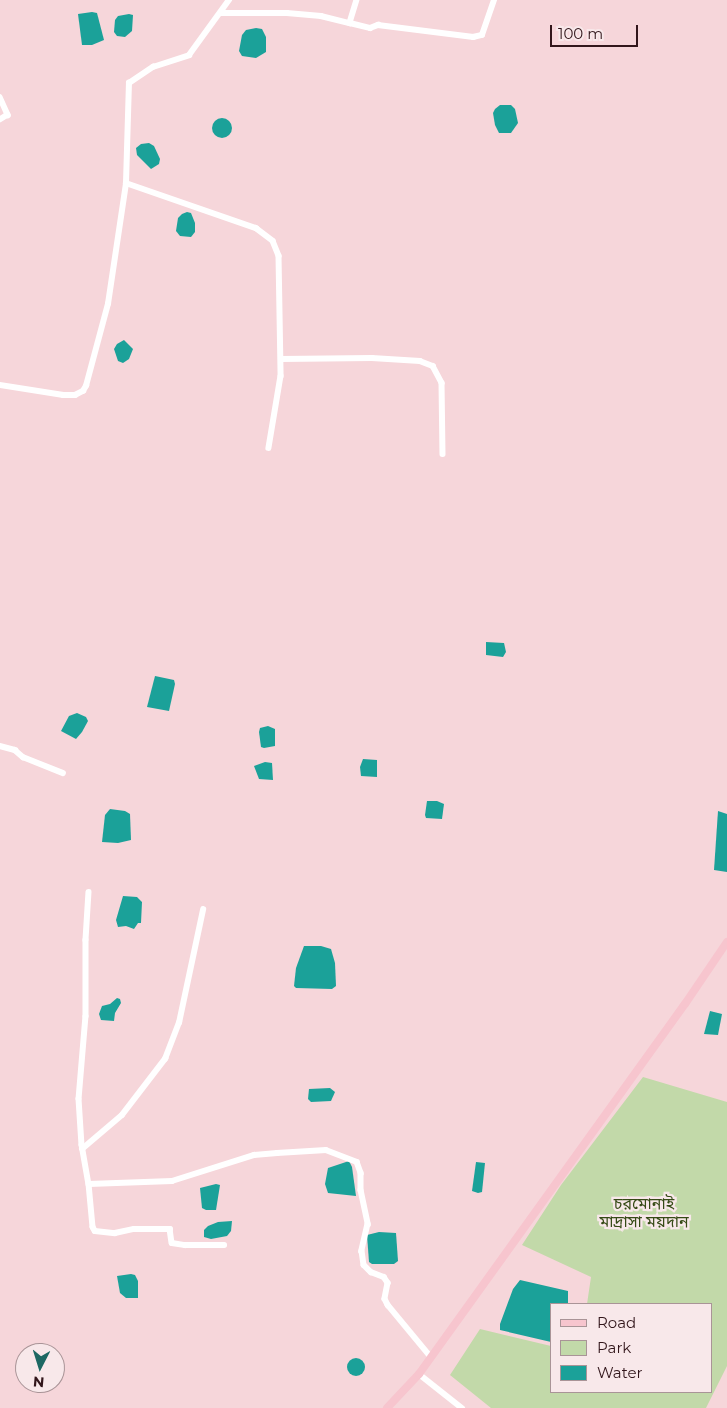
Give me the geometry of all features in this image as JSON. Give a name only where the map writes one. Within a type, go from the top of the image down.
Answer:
[{"type":"main road","points":[[387,1408],[419,1374],[685,1004],[727,942]]},
{"type":"street","points":[[0,385],[63,395],[75,395],[83,391],[86,386],[108,304],[126,183],[129,83],[153,67],[189,55],[230,0]]},
{"type":"street","points":[[350,22],[357,0]]},
{"type":"street","points":[[222,13],[320,16],[370,28],[378,25],[473,37],[482,34],[494,0]]},
{"type":"street","points":[[0,97],[8,115],[0,120]]},
{"type":"street","points":[[126,183],[256,228],[273,241],[280,256],[281,376],[269,448]]},
{"type":"street","points":[[281,359],[372,358],[420,361],[432,366],[442,383],[443,454]]},
{"type":"street","points":[[0,746],[15,750],[23,757],[63,772]]},
{"type":"street","points":[[90,892],[86,940],[86,1016],[79,1086],[82,1149],[95,1231],[115,1233],[134,1229],[161,1228],[170,1229],[172,1243],[224,1245]]},
{"type":"street","points":[[82,1149],[122,1115],[165,1060],[179,1022],[203,910]]},
{"type":"street","points":[[89,1184],[172,1181],[254,1155],[277,1153],[326,1150],[357,1162],[362,1173],[362,1190],[368,1224],[362,1250],[364,1266],[371,1272],[384,1277],[388,1283],[386,1299],[388,1304],[431,1357]]},
{"type":"street","points":[[419,1374],[462,1408]]},
{"type":"green space","name":"চরমোনাই মাদ্রাসা ময়দান","points":[[643,1077],[727,1102],[727,1366],[706,1408],[491,1408],[450,1375],[480,1329],[550,1346],[550,1393],[712,1393],[712,1303],[587,1303],[591,1277],[522,1245],[561,1185]]},
{"type":"water","points":[[97,13],[104,40],[92,45],[82,45],[78,14]]},
{"type":"water","points":[[133,15],[132,31],[125,37],[117,36],[114,32],[115,20],[118,16]]},
{"type":"water","points":[[262,29],[266,37],[266,52],[256,58],[242,56],[239,51],[242,35],[246,30]]},
{"type":"water","points":[[500,105],[511,105],[515,109],[518,123],[511,133],[499,133],[495,125],[493,113]]},
{"type":"water","points":[[222,118],[229,121],[232,128],[229,135],[222,138],[215,135],[212,128],[215,121]]},
{"type":"water","points":[[149,143],[154,146],[160,159],[159,164],[151,169],[137,155],[136,148],[141,144]]},
{"type":"water","points":[[187,212],[191,213],[195,223],[195,232],[191,237],[180,236],[176,231],[178,218]]},
{"type":"water","points":[[124,340],[133,349],[129,359],[123,363],[118,361],[114,349],[117,344]]},
{"type":"water","points":[[486,642],[504,643],[506,652],[503,657],[486,655]]},
{"type":"water","points":[[155,676],[174,680],[175,684],[169,711],[147,707]]},
{"type":"water","points":[[77,713],[86,717],[88,721],[76,739],[61,731],[69,716]]},
{"type":"water","points":[[268,726],[275,729],[275,746],[264,748],[261,747],[259,732],[260,728]]},
{"type":"water","points":[[363,759],[377,760],[377,777],[361,776],[360,767]]},
{"type":"water","points":[[265,762],[272,763],[273,780],[259,779],[254,766]]},
{"type":"water","points":[[427,801],[437,801],[444,804],[442,819],[426,818]]},
{"type":"water","points":[[110,809],[125,811],[130,814],[131,840],[118,843],[102,842],[105,815]]},
{"type":"water","points":[[718,811],[727,814],[727,872],[714,870]]},
{"type":"water","points":[[123,896],[137,897],[142,902],[141,923],[138,923],[134,929],[126,926],[118,927],[116,920]]},
{"type":"water","points":[[304,946],[321,946],[331,949],[335,963],[336,986],[332,989],[296,988],[294,986],[296,968]]},
{"type":"water","points":[[117,998],[120,999],[121,1003],[115,1013],[114,1021],[101,1020],[99,1014],[102,1006],[110,1004]]},
{"type":"water","points":[[710,1011],[722,1014],[718,1035],[704,1034]]},
{"type":"water","points":[[330,1088],[335,1092],[331,1101],[311,1102],[308,1099],[309,1089]]},
{"type":"water","points":[[349,1161],[352,1167],[356,1196],[328,1193],[325,1184],[328,1168]]},
{"type":"water","points":[[476,1162],[485,1163],[482,1192],[478,1193],[472,1191]]},
{"type":"water","points":[[216,1184],[220,1185],[216,1210],[206,1210],[202,1208],[200,1188]]},
{"type":"water","points":[[232,1221],[231,1231],[227,1236],[211,1239],[204,1237],[204,1230],[208,1226],[218,1222]]},
{"type":"water","points":[[379,1232],[396,1233],[398,1261],[394,1264],[372,1264],[369,1262],[367,1235]]},
{"type":"water","points":[[135,1275],[138,1281],[138,1298],[126,1298],[120,1293],[117,1276]]},
{"type":"water","points":[[520,1280],[568,1291],[568,1303],[550,1303],[550,1342],[500,1330],[500,1324],[513,1289]]},
{"type":"water","points":[[352,1358],[360,1358],[365,1363],[363,1374],[352,1376],[347,1371],[347,1363]]}]
